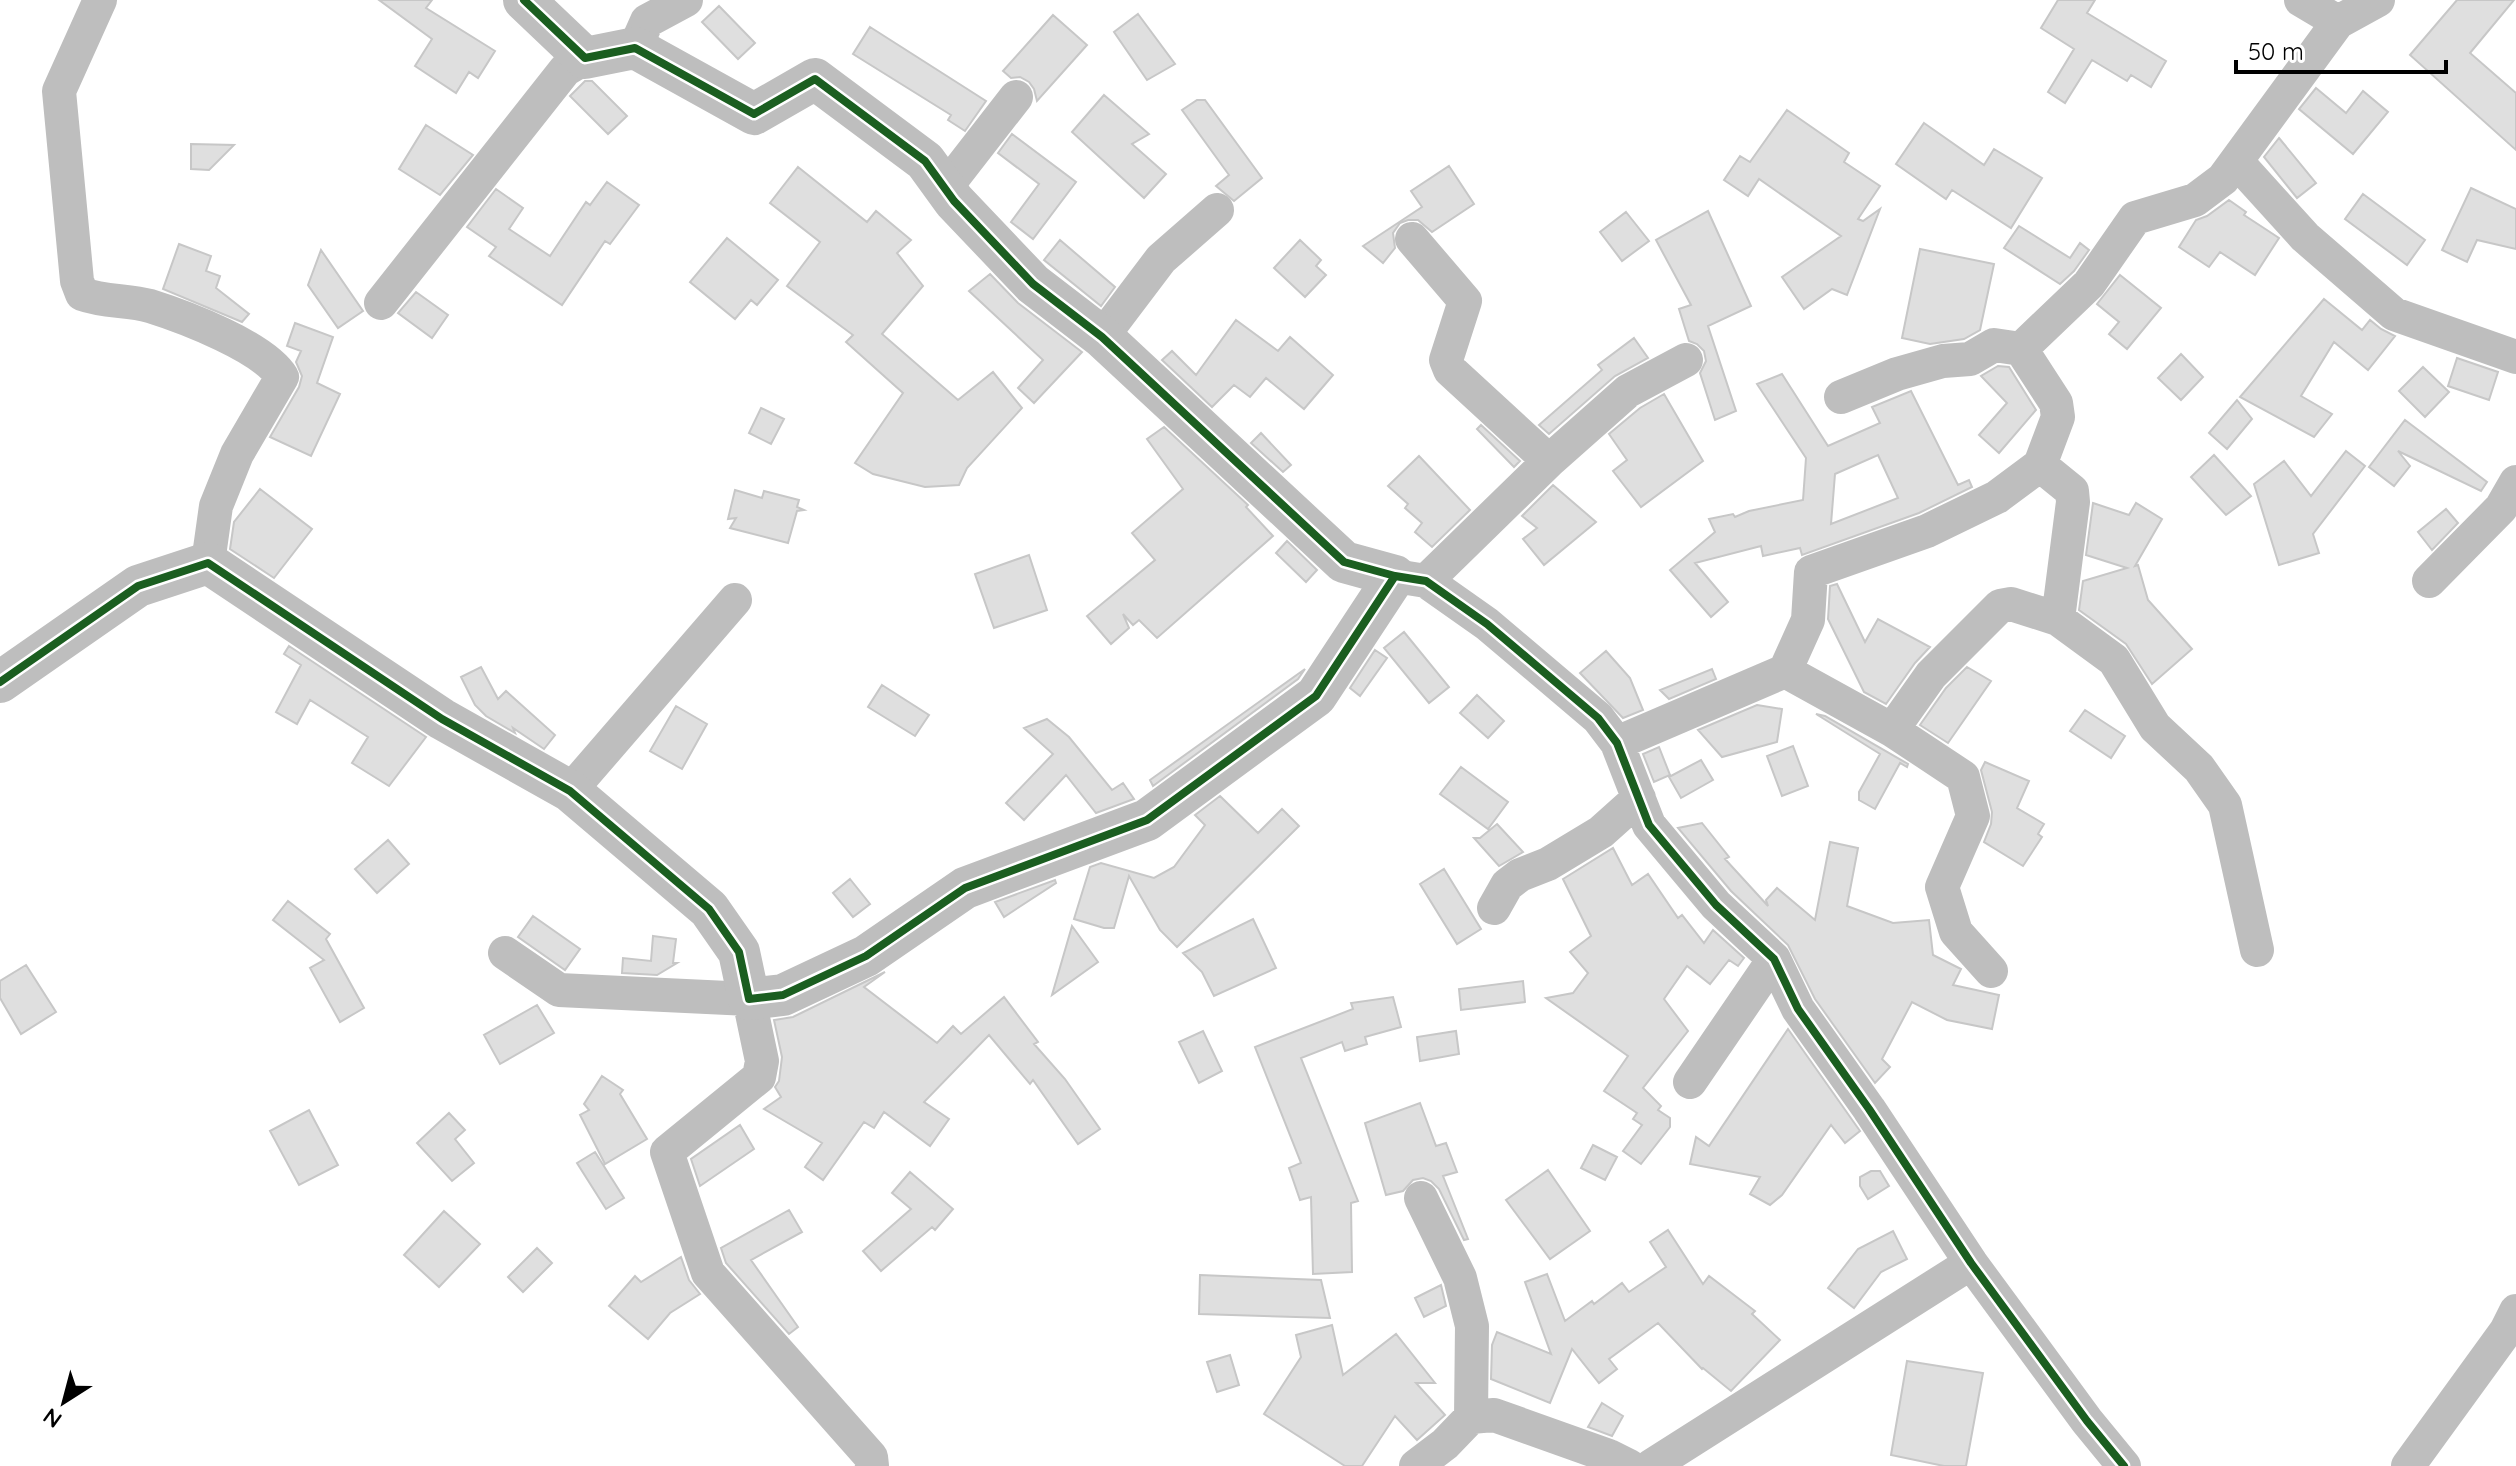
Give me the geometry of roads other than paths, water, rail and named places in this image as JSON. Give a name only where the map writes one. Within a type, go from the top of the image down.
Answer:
[{"type":"street","points":[[100,0],[59,91],[77,281],[82,294],[97,300],[148,306],[246,345],[275,366],[282,377],[237,454],[216,506],[208,563]]},
{"type":"street","points":[[524,0],[585,58]]},
{"type":"street","points":[[635,48],[647,21],[686,0]]},
{"type":"street","points":[[2301,0],[2338,22]]},
{"type":"street","points":[[2021,349],[2089,284],[2135,218],[2195,200],[2223,179],[2338,22],[2378,0]]},
{"type":"street","points":[[381,303],[565,70],[585,58],[635,48],[754,114],[815,79],[925,161],[954,201],[1033,284],[1102,337],[1344,562],[1410,579],[1487,624],[1598,718],[1617,743],[1649,825],[1716,905],[1774,959],[1798,1009],[1971,1263],[2087,1421],[2124,1466]]},
{"type":"street","points":[[946,187],[1016,97]]},
{"type":"street","points":[[2237,162],[2305,237],[2394,314],[2516,357]]},
{"type":"street","points":[[1102,337],[1161,259],[1217,210]]},
{"type":"street","points":[[1412,239],[1465,301],[1446,360],[1450,370],[1549,461]]},
{"type":"street","points":[[1617,743],[1785,671],[1808,620],[1811,572],[1927,531],[1997,497],[2040,465],[2058,417],[2056,403],[2021,349],[1994,345],[1970,359],[1943,361],[1897,374],[1841,397]]},
{"type":"street","points":[[505,953],[559,990],[749,999],[783,995],[866,956],[965,888],[1147,820],[1316,696],[1410,579],[1628,391],[1686,360]]},
{"type":"street","points":[[2040,465],[2072,491],[2058,619]]},
{"type":"street","points":[[2429,581],[2501,508],[2516,482]]},
{"type":"street","points":[[0,682],[138,586],[208,563]]},
{"type":"street","points":[[208,563],[442,719],[570,791],[709,909],[739,952],[762,1061],[759,1077],[667,1152],[708,1273],[871,1457],[872,1466]]},
{"type":"street","points":[[570,791],[735,600]]},
{"type":"street","points":[[1892,730],[1931,675],[2000,606],[2011,604],[2058,619],[2114,660],[2155,727],[2199,768],[2225,805],[2257,950]]},
{"type":"street","points":[[1785,671],[1892,730],[1963,777],[1973,816],[1942,887],[1956,932],[1991,971]]},
{"type":"street","points":[[1494,908],[1507,885],[1520,875],[1548,864],[1601,832],[1639,798]]},
{"type":"street","points":[[1690,1082],[1774,959]]},
{"type":"street","points":[[1421,1198],[1460,1278],[1472,1326],[1471,1417]]},
{"type":"street","points":[[1651,1466],[1971,1263]]},
{"type":"street","points":[[2408,1466],[2506,1331],[2516,1311]]},
{"type":"street","points":[[1416,1466],[1445,1444],[1471,1417],[1494,1415],[1629,1466]]}]
